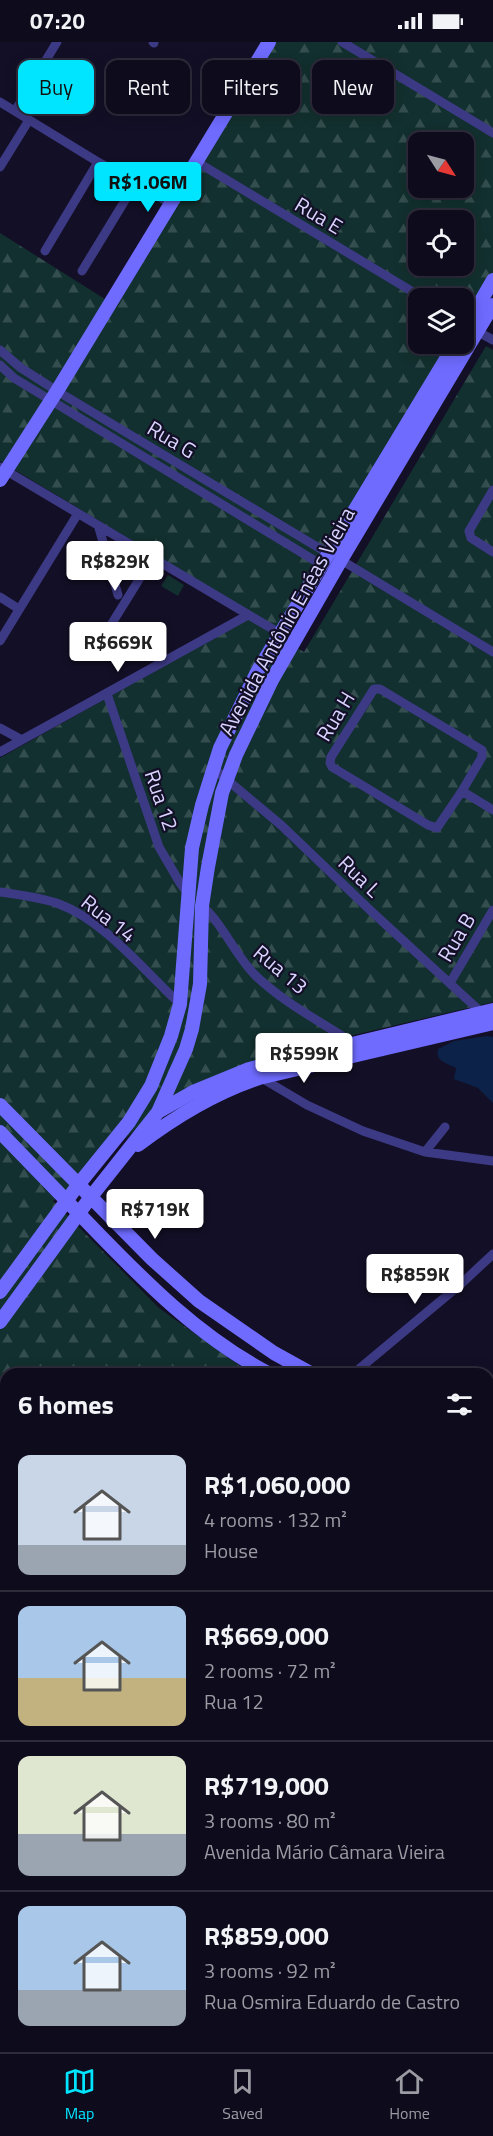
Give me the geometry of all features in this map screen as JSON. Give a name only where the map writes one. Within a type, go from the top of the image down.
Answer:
[{"type":"street","points":[[15,111],[57,42]]},
{"type":"street","points":[[269,42],[55,396],[2,473],[153,557],[281,634]]},
{"type":"street","points":[[342,42],[493,133]]},
{"type":"street","points":[[0,102],[172,204]]},
{"type":"street","points":[[0,167],[29,120]]},
{"type":"street","points":[[45,251],[98,162]]},
{"type":"street","name":"Rua E","points":[[196,162],[408,289]]},
{"type":"street","points":[[82,271],[135,184]]},
{"type":"street","name":"Avenida Antônio Enéas Vieira","points":[[474,316],[493,280]]},
{"type":"street","name":"Avenida Antônio Enéas Vieira","points":[[474,322],[493,305]]},
{"type":"street","points":[[474,330],[493,340]]},
{"type":"street","name":"Rua G","points":[[0,350],[55,396]]},
{"type":"street","name":"Avenida Antônio Enéas Vieira","points":[[0,1322],[90,1198],[158,1112],[186,1049],[197,1004],[202,953],[202,906],[214,830],[226,778],[247,730],[331,560],[449,354]]},
{"type":"street","name":"Avenida Antônio Enéas Vieira","points":[[0,1292],[145,1098],[166,1047],[180,1004],[192,848],[213,768],[246,692],[281,634],[331,560],[452,354]]},
{"type":"street","name":"Rua G","points":[[0,365],[14,378],[55,396],[331,560],[493,652]]},
{"type":"street","points":[[493,490],[469,531],[471,538],[493,552]]},
{"type":"street","points":[[0,641],[77,515]]},
{"type":"street","points":[[99,528],[118,595]]},
{"type":"street","points":[[101,641],[153,557]]},
{"type":"street","points":[[0,597],[20,609]]},
{"type":"street","points":[[0,752],[248,615]]},
{"type":"street","points":[[110,626],[153,650]]},
{"type":"street","name":"Rua H","points":[[380,689],[482,750],[482,757],[462,791],[440,826],[434,828],[332,767],[331,757],[372,691],[380,689]]},
{"type":"street","name":"Rua 12","points":[[107,694],[159,848],[187,894],[202,906]]},
{"type":"street","points":[[0,728],[21,740]]},
{"type":"street","name":"Rua L","points":[[213,768],[281,825],[450,983],[487,1011]]},
{"type":"street","points":[[462,791],[493,810]]},
{"type":"street","name":"Rua 14","points":[[0,892],[44,900],[75,912],[92,922],[180,1004]]},
{"type":"street","name":"Rua 13","points":[[202,906],[213,917],[240,958],[262,980],[293,1004],[352,1042]]},
{"type":"street","name":"Rua B","points":[[450,983],[493,910]]},
{"type":"street","points":[[158,1112],[193,1092],[352,1042],[487,1011]]},
{"type":"street","points":[[120,1160],[168,1122],[254,1073],[493,1023]]},
{"type":"street","points":[[254,1073],[307,1105],[363,1131],[425,1152],[493,1161]]},
{"type":"street","points":[[0,1105],[90,1198],[199,1301],[274,1353],[301,1368]]},
{"type":"street","points":[[425,1152],[445,1128]]},
{"type":"street","points":[[0,1132],[138,1274],[185,1317],[261,1368]]},
{"type":"street","points":[[360,1368],[462,1283],[493,1254]]},
{"type":"green space","points":[[276,42],[493,42],[493,275],[474,308],[474,288],[408,288],[408,354],[446,354],[280,630],[0,461],[0,233],[116,306],[232,114],[300,114],[300,60],[265,60]]},
{"type":"green space","points":[[486,346],[493,350],[493,1002],[291,1051],[227,1072],[170,1100],[53,1201],[159,1308],[243,1368],[0,1368],[0,758],[248,619],[304,652]]},
{"type":"green space","points":[[168,575],[184,585],[178,596],[161,586]]},
{"type":"water","points":[[493,1037],[493,1103],[478,1088],[454,1079],[456,1068],[442,1061],[438,1056],[438,1049],[454,1041]]}]
